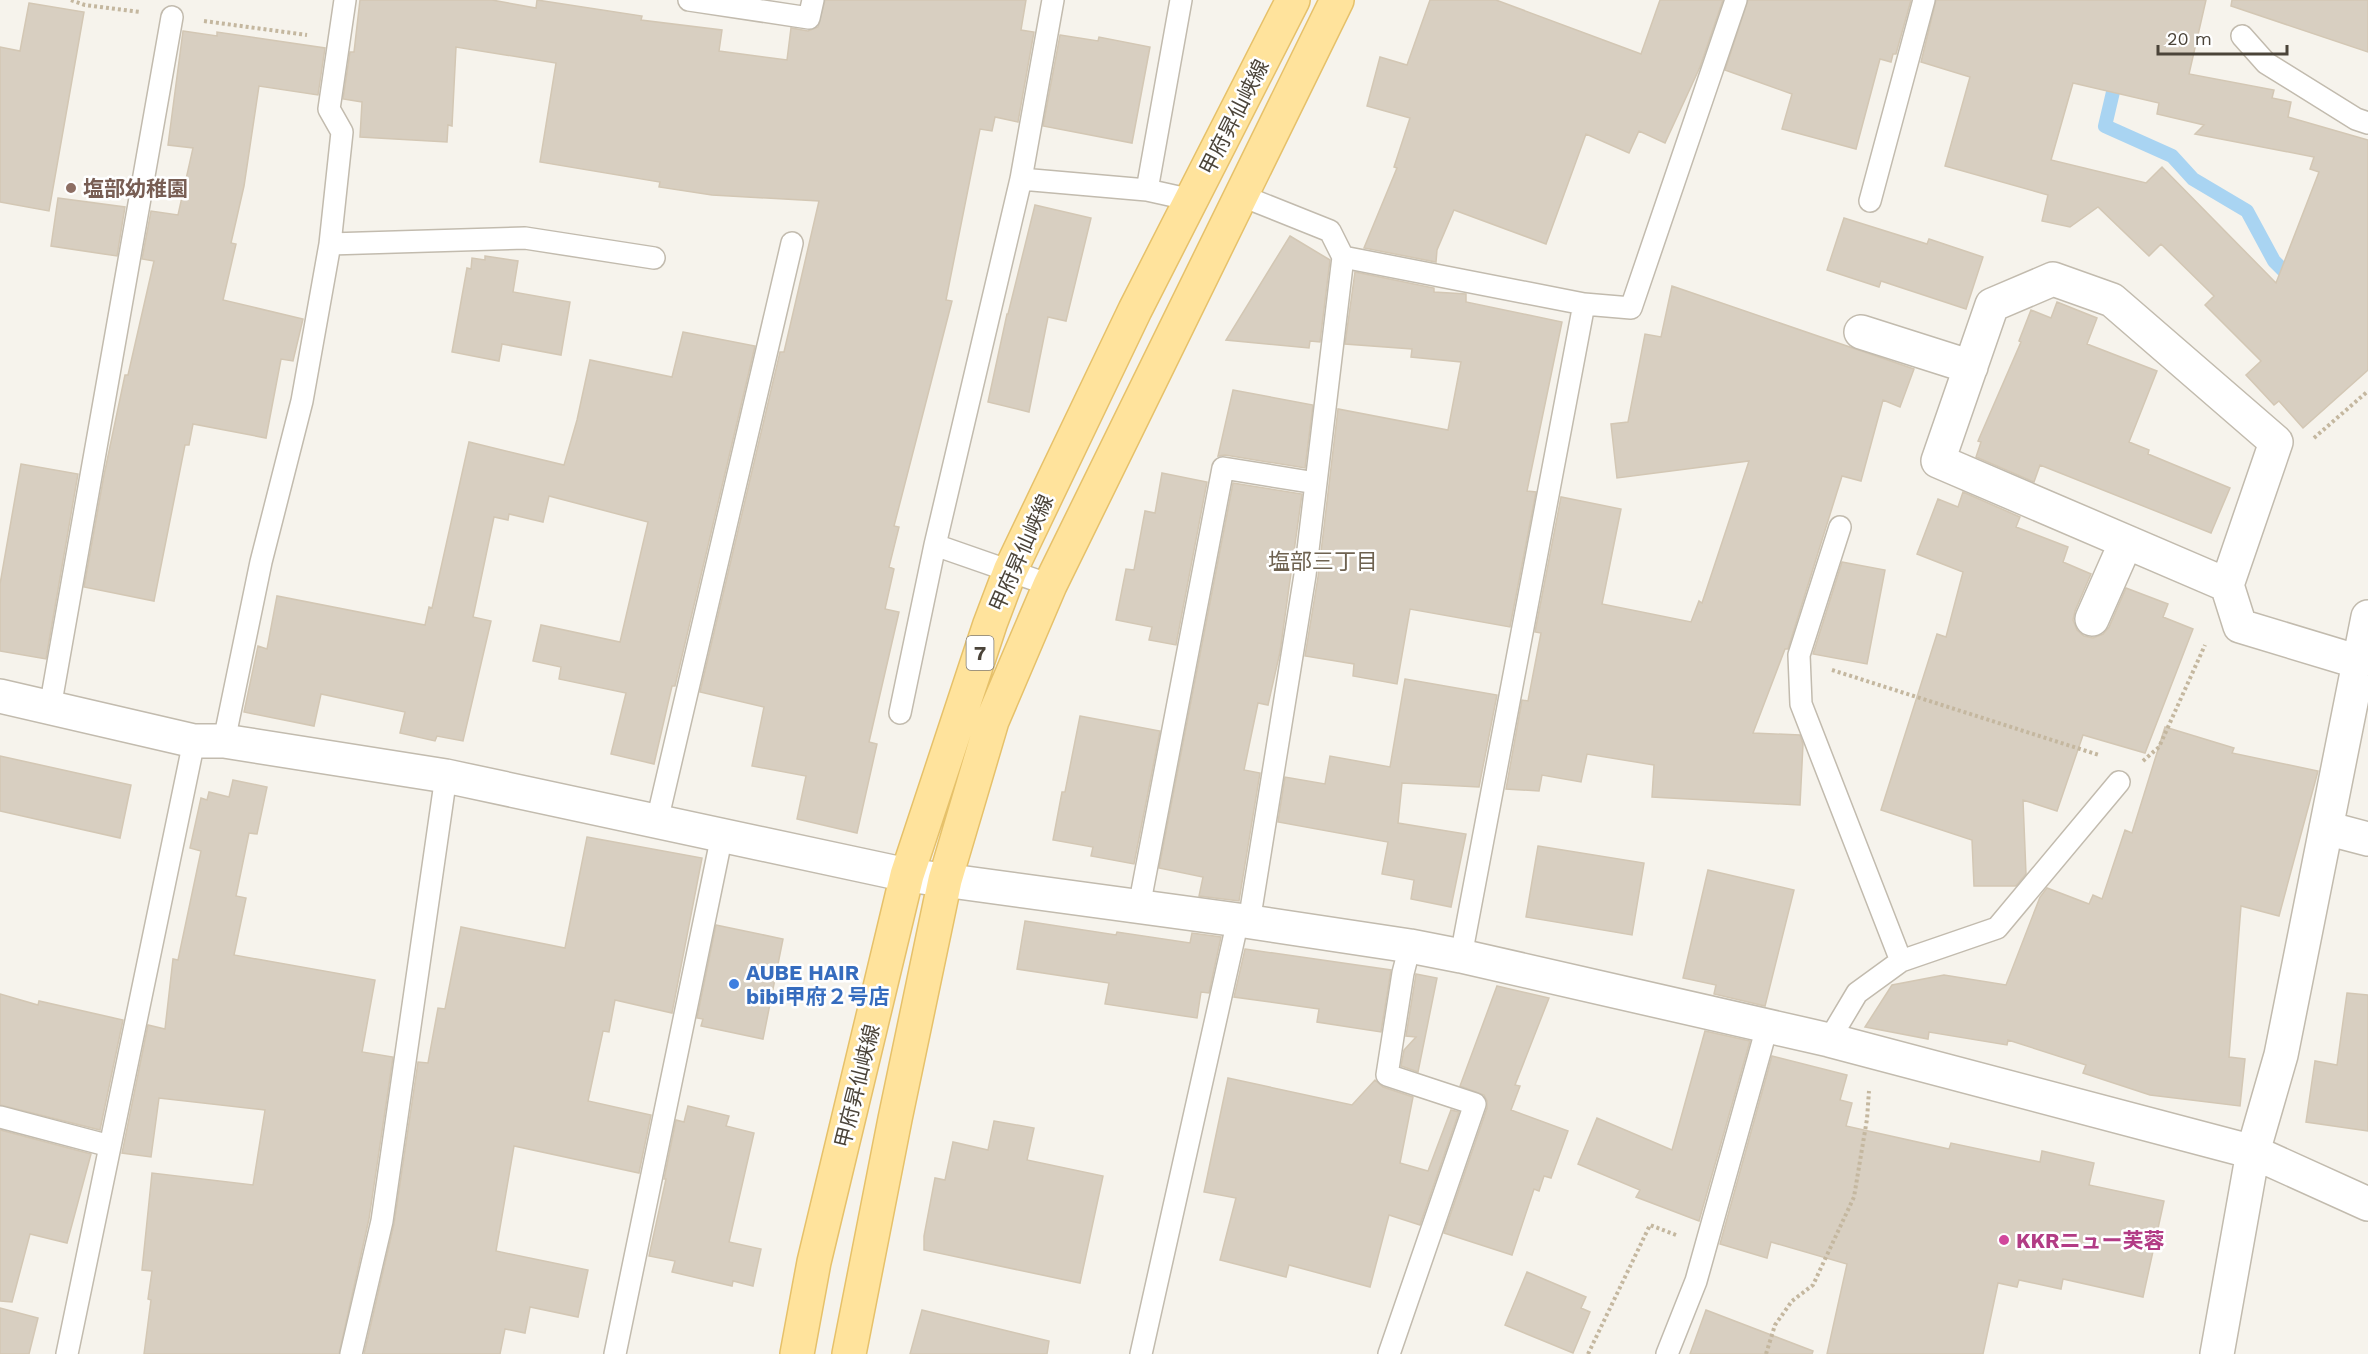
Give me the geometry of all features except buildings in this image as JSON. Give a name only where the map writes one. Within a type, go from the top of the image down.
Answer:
[{"type":"main road","name":"甲府昇仙峡線","points":[[797,1354],[814,1262],[907,875],[990,624],[1010,571],[1130,321],[1293,0]]},
{"type":"main road","name":"甲府昇仙峡線","points":[[849,1354],[945,880],[992,721],[1050,585],[1337,0]]},
{"type":"street","points":[[2227,585],[1938,461],[1992,305],[2053,279],[2112,300],[2276,442],[2227,585],[2240,626],[2359,662]]},
{"type":"street","points":[[1861,332],[1971,367]]},
{"type":"street","points":[[2092,619],[2126,542]]},
{"type":"street","points":[[2217,1354],[2253,1152],[2281,1054],[2368,617]]},
{"type":"street","points":[[0,696],[209,741],[446,776],[907,875],[1243,921],[1461,956],[1829,1040],[2253,1152],[2368,1204]]},
{"type":"street","points":[[2326,828],[2368,839]]},
{"type":"lane","points":[[67,1354],[110,1146],[209,741],[261,562],[302,401],[330,244],[342,132],[329,109],[345,0]]},
{"type":"lane","points":[[689,0],[809,18],[813,0]]},
{"type":"lane","points":[[900,713],[935,545],[1021,179],[1053,0]]},
{"type":"lane","points":[[1147,190],[1181,0]]},
{"type":"lane","points":[[1343,257],[1584,304],[1630,308],[1736,0]]},
{"type":"lane","points":[[1870,201],[1924,0]]},
{"type":"lane","points":[[50,708],[172,16]]},
{"type":"lane","points":[[2242,36],[2266,63],[2356,119],[2368,123]]},
{"type":"lane","points":[[1021,179],[1147,190],[1192,200]]},
{"type":"lane","points":[[1142,1354],[1243,921],[1305,575],[1343,257],[1330,231],[1240,195]]},
{"type":"lane","points":[[330,244],[525,238],[654,258]]},
{"type":"lane","points":[[657,821],[792,243]]},
{"type":"lane","points":[[1461,956],[1584,304]]},
{"type":"lane","points":[[1139,907],[1223,468],[1316,483]]},
{"type":"lane","points":[[1840,527],[1799,659],[1801,704],[1901,961]]},
{"type":"lane","points":[[935,545],[1050,585]]},
{"type":"lane","points":[[351,1354],[382,1221],[446,776]]},
{"type":"lane","points":[[1829,1040],[1857,993],[1901,961],[1997,928],[2119,782]]},
{"type":"lane","points":[[615,1354],[722,835]]},
{"type":"lane","points":[[1389,1354],[1475,1104],[1387,1075],[1403,973],[1410,946]]},
{"type":"lane","points":[[1667,1354],[1696,1281],[1767,1027]]},
{"type":"lane","points":[[0,1117],[110,1146]]},
{"type":"path","points":[[2276,442],[2309,443],[2368,391]]},
{"type":"path","points":[[2119,782],[2159,747],[2205,644],[2240,626]]},
{"type":"path","points":[[1799,659],[2103,756]]},
{"type":"path","points":[[1766,1354],[1775,1325],[1792,1301],[1813,1285],[1854,1197],[1867,1119],[1870,1051]]},
{"type":"path","points":[[1588,1354],[1650,1226],[1705,1247]]},
{"type":"waterway","points":[[2117,75],[2105,126],[2172,156],[2193,179],[2247,211],[2274,261],[2294,281]]},
{"type":"place","name":"塩部幼稚園","points":[[71,188]]},
{"type":"place","name":"AUBE HAIR bibi甲府２号店","points":[[734,984]]},
{"type":"place","name":"KKRニュー芙蓉","points":[[2004,1240]]},
{"type":"district","name":"塩部三丁目","points":[[1323,561]]}]
